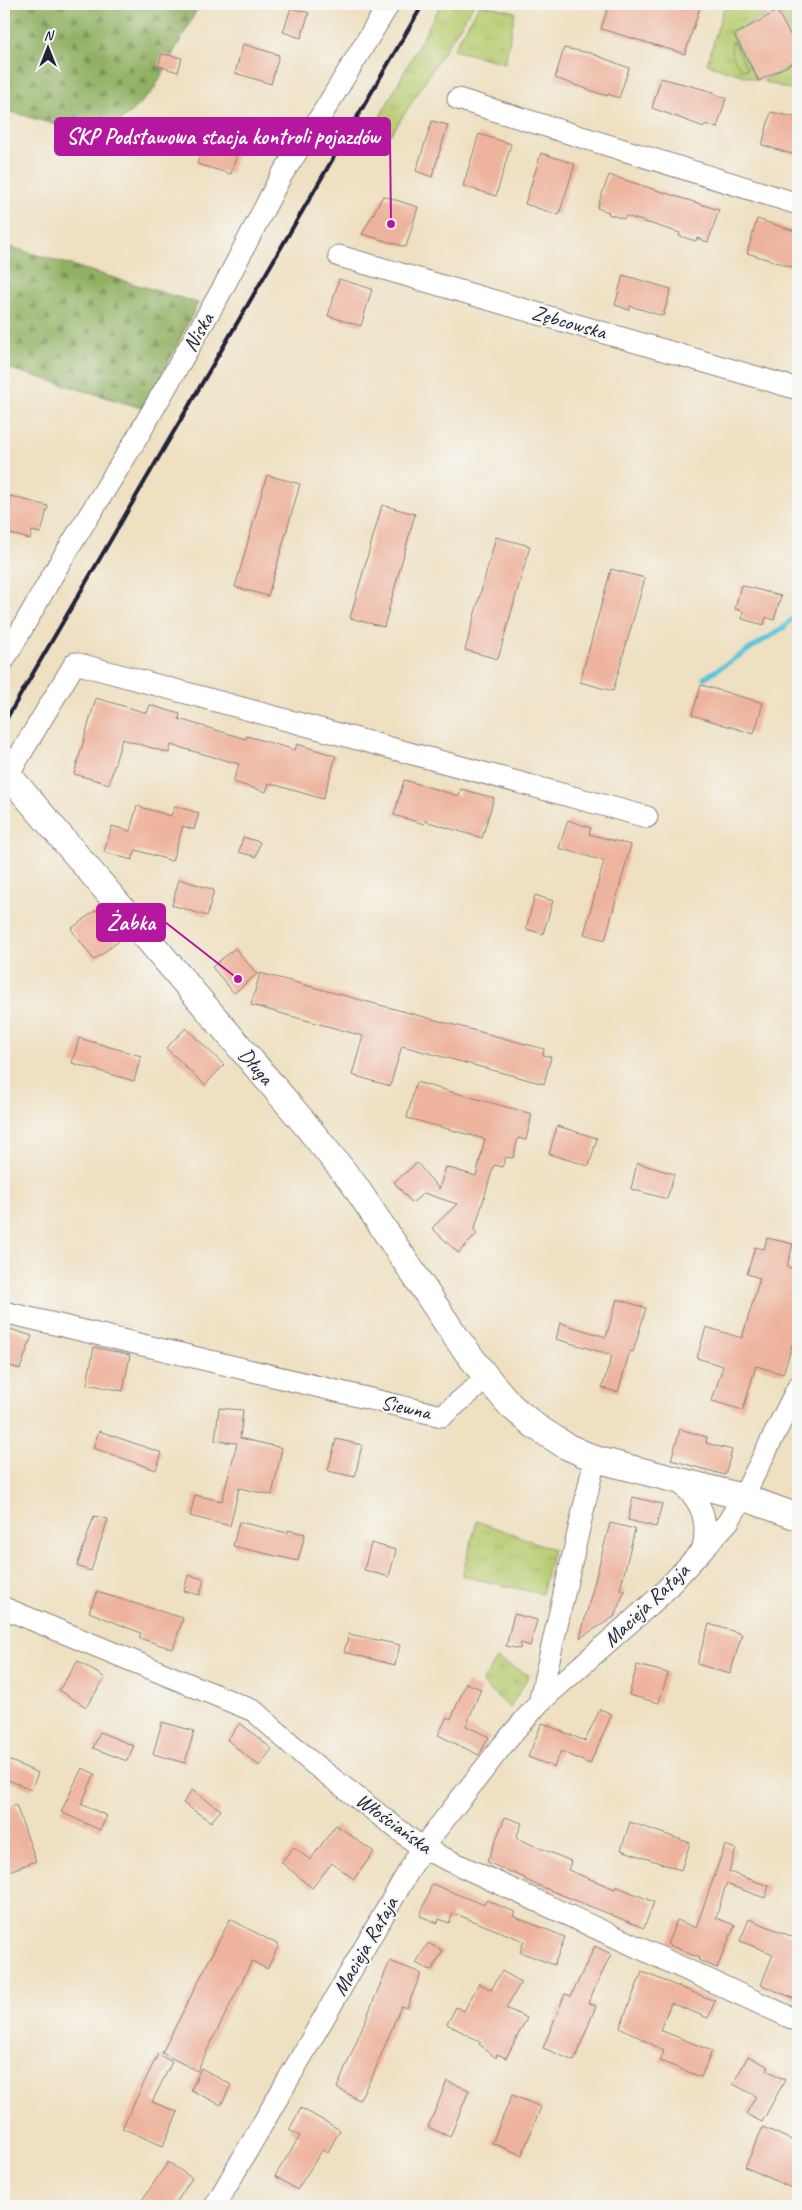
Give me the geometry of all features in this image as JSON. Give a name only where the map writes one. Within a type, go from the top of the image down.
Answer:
[{"type":"street","name":"Niska","points":[[4,660],[59,564],[150,416],[223,288],[282,176],[389,4]]},
{"type":"street","points":[[458,99],[798,204]]},
{"type":"street","name":"Zębcowska","points":[[339,256],[798,389]]},
{"type":"street","points":[[6,773],[75,663],[647,818]]},
{"type":"street","name":"Długa","points":[[6,773],[301,1119],[352,1183],[458,1340],[486,1378]]},
{"type":"street","name":"Siewna","points":[[4,1312],[442,1416],[486,1378]]},
{"type":"street","points":[[486,1378],[511,1406],[535,1426],[566,1446],[595,1459],[743,1497],[798,1517]]},
{"type":"street","points":[[743,1497],[798,1387]]},
{"type":"street","name":"Macieja Rataja","points":[[539,1703],[595,1459]]},
{"type":"street","points":[[679,1482],[692,1493],[703,1513],[706,1533],[703,1549]]},
{"type":"street","name":"Macieja Rataja","points":[[215,2206],[422,1848],[539,1703],[660,1596],[728,1522],[743,1497]]},
{"type":"street","name":"Włościańska","points":[[4,1608],[254,1711],[310,1760],[422,1848],[798,2021]]},
{"type":"green space","points":[[4,4],[200,4],[153,91],[103,138],[4,110]]},
{"type":"green space","points":[[441,4],[474,4],[394,130],[380,145],[372,141],[374,128]]},
{"type":"green space","points":[[480,4],[515,12],[505,63],[453,50]]},
{"type":"green space","points":[[725,4],[797,4],[798,22],[794,19],[789,20],[795,30],[798,30],[798,45],[777,9],[732,34],[757,80],[707,64]]},
{"type":"green space","points":[[733,41],[748,70],[742,69],[733,56],[731,49]]},
{"type":"green space","points":[[798,61],[798,92],[763,81]]},
{"type":"green space","points":[[4,245],[198,303],[145,409],[4,367]]},
{"type":"green space","points":[[477,1521],[553,1549],[542,1594],[462,1576]]},
{"type":"green space","points":[[497,1659],[529,1675],[510,1708],[482,1683]]},
{"type":"building","points":[[609,4],[701,4],[685,54],[601,29]]},
{"type":"building","points":[[291,8],[309,13],[301,38],[283,32]]},
{"type":"building","points":[[777,11],[798,49],[798,60],[759,81],[734,35]]},
{"type":"building","points":[[243,44],[279,55],[271,84],[235,73]]},
{"type":"building","points":[[564,48],[590,53],[629,68],[619,98],[608,94],[607,96],[555,78]]},
{"type":"building","points":[[162,54],[182,58],[178,72],[158,66]]},
{"type":"building","points":[[661,78],[714,92],[714,94],[726,98],[717,128],[705,124],[704,127],[652,108]]},
{"type":"building","points":[[771,112],[798,118],[798,156],[762,145]]},
{"type":"building","points":[[432,121],[448,125],[432,177],[416,171]]},
{"type":"building","points":[[208,130],[241,140],[231,174],[197,164]]},
{"type":"building","points":[[479,134],[511,144],[496,196],[463,186]]},
{"type":"building","points":[[541,153],[575,164],[559,215],[525,204]]},
{"type":"building","points":[[609,175],[719,210],[708,242],[697,238],[696,241],[679,236],[680,233],[626,216],[624,219],[597,208]]},
{"type":"building","points":[[383,196],[418,207],[406,247],[362,234]]},
{"type":"building","points":[[757,219],[798,232],[798,269],[747,253]]},
{"type":"building","points":[[623,275],[671,289],[663,316],[630,306],[629,310],[615,305]]},
{"type":"building","points":[[339,279],[372,289],[361,326],[328,316]]},
{"type":"building","points":[[267,475],[300,484],[268,596],[235,587]]},
{"type":"building","points":[[10,496],[48,506],[41,533],[32,531],[30,539],[6,533],[8,525],[4,523],[4,519]]},
{"type":"building","points":[[382,505],[415,514],[384,627],[350,618]]},
{"type":"building","points":[[496,537],[530,546],[498,659],[465,650]]},
{"type":"building","points":[[611,569],[645,578],[613,691],[580,682]]},
{"type":"building","points":[[741,585],[781,596],[774,620],[766,617],[764,625],[742,619],[743,611],[735,609]]},
{"type":"building","points":[[701,685],[763,703],[754,734],[692,715]]},
{"type":"building","points":[[96,698],[147,713],[150,705],[180,714],[179,719],[246,739],[247,736],[295,750],[297,744],[336,756],[323,799],[269,783],[266,792],[233,782],[239,764],[171,745],[169,753],[122,739],[109,784],[74,774]]},
{"type":"building","points":[[404,780],[459,796],[461,789],[494,798],[482,838],[425,821],[424,824],[394,815]]},
{"type":"building","points":[[137,806],[171,816],[175,806],[199,813],[194,830],[183,826],[172,861],[136,850],[132,860],[104,852],[112,826],[130,831]]},
{"type":"building","points":[[568,820],[591,828],[589,834],[631,845],[605,940],[584,934],[604,861],[559,848]]},
{"type":"building","points":[[243,837],[260,842],[256,857],[239,852]]},
{"type":"building","points":[[179,879],[214,890],[207,916],[172,905]]},
{"type":"building","points":[[535,895],[553,901],[543,934],[526,929]]},
{"type":"building","points":[[96,910],[119,941],[94,960],[71,929]]},
{"type":"building","points":[[235,948],[257,974],[234,993],[212,967]]},
{"type":"building","points":[[260,973],[544,1049],[543,1055],[551,1057],[544,1084],[402,1046],[390,1086],[352,1075],[363,1036],[251,1005]]},
{"type":"building","points":[[186,1028],[224,1065],[205,1085],[166,1048]]},
{"type":"building","points":[[79,1038],[141,1056],[134,1081],[72,1063]]},
{"type":"building","points":[[416,1082],[532,1114],[526,1140],[518,1138],[513,1158],[506,1157],[502,1167],[494,1165],[474,1231],[477,1234],[458,1253],[432,1228],[457,1204],[424,1193],[412,1203],[394,1182],[417,1163],[439,1189],[446,1167],[476,1176],[485,1139],[407,1118]]},
{"type":"building","points":[[557,1126],[597,1138],[589,1166],[549,1154]]},
{"type":"building","points":[[637,1163],[674,1174],[667,1199],[631,1189]]},
{"type":"building","points":[[767,1238],[793,1244],[787,1267],[798,1270],[798,1338],[795,1336],[783,1374],[756,1366],[743,1410],[712,1401],[723,1366],[697,1358],[706,1327],[742,1338],[760,1278],[747,1274],[755,1247],[764,1249]]},
{"type":"building","points":[[617,1299],[646,1308],[633,1352],[630,1351],[618,1392],[602,1388],[612,1355],[556,1339],[560,1323],[606,1337]]},
{"type":"building","points":[[4,1327],[32,1336],[20,1369],[4,1364]]},
{"type":"building","points":[[94,1347],[130,1355],[123,1391],[87,1384]]},
{"type":"building","points":[[219,1408],[243,1410],[240,1438],[282,1448],[272,1495],[239,1488],[230,1526],[190,1516],[195,1495],[222,1501],[237,1443],[215,1441]]},
{"type":"building","points":[[680,1429],[707,1437],[706,1443],[732,1450],[725,1475],[671,1460]]},
{"type":"building","points":[[99,1431],[162,1453],[156,1470],[93,1448]]},
{"type":"building","points":[[336,1439],[362,1445],[355,1477],[328,1471]]},
{"type":"building","points":[[633,1497],[662,1504],[656,1527],[628,1520]]},
{"type":"building","points":[[94,1516],[108,1519],[91,1571],[77,1566]]},
{"type":"building","points":[[239,1522],[288,1533],[288,1530],[305,1534],[298,1561],[233,1546]]},
{"type":"building","points":[[610,1523],[635,1529],[620,1590],[625,1590],[614,1617],[580,1638]]},
{"type":"building","points":[[371,1543],[396,1550],[389,1577],[364,1570]]},
{"type":"building","points":[[188,1575],[204,1579],[200,1595],[184,1591]]},
{"type":"building","points":[[97,1592],[183,1618],[173,1649],[139,1638],[141,1633],[89,1612]]},
{"type":"building","points":[[514,1614],[537,1620],[530,1646],[521,1643],[520,1649],[506,1646]]},
{"type":"building","points":[[709,1624],[742,1634],[730,1674],[697,1664]]},
{"type":"building","points":[[349,1634],[400,1645],[395,1665],[344,1652]]},
{"type":"building","points":[[78,1661],[105,1678],[86,1707],[59,1690]]},
{"type":"building","points":[[637,1665],[668,1673],[659,1703],[629,1695]]},
{"type":"building","points":[[466,1683],[481,1689],[466,1726],[489,1737],[479,1755],[438,1735],[447,1717],[451,1719]]},
{"type":"building","points":[[600,1709],[612,1714],[590,1764],[561,1751],[554,1767],[528,1757],[542,1723],[585,1741]]},
{"type":"building","points":[[162,1722],[194,1731],[185,1763],[153,1754]]},
{"type":"building","points":[[240,1723],[272,1749],[259,1766],[227,1740]]},
{"type":"building","points":[[100,1732],[134,1746],[127,1761],[93,1748]]},
{"type":"building","points":[[4,1758],[38,1773],[31,1790],[4,1778]]},
{"type":"building","points":[[82,1768],[95,1774],[81,1804],[107,1816],[100,1830],[61,1812]]},
{"type":"building","points":[[192,1790],[221,1810],[211,1822],[183,1803]]},
{"type":"building","points":[[16,1805],[36,1861],[4,1873],[4,1809]]},
{"type":"building","points":[[505,1817],[522,1823],[516,1838],[571,1861],[568,1870],[615,1889],[616,1886],[654,1902],[644,1928],[525,1880],[525,1878],[487,1862]]},
{"type":"building","points":[[630,1822],[690,1843],[681,1870],[621,1850]]},
{"type":"building","points":[[336,1825],[374,1852],[354,1879],[332,1863],[312,1888],[281,1862],[294,1847],[310,1860]]},
{"type":"building","points":[[725,1845],[736,1849],[729,1872],[769,1886],[765,1898],[726,1884],[716,1918],[735,1925],[717,1968],[667,1944],[677,1920],[696,1928]]},
{"type":"building","points":[[432,1884],[484,1905],[486,1900],[515,1912],[513,1916],[565,1937],[554,1965],[520,1952],[524,1941],[453,1913],[449,1923],[439,1919],[438,1923],[420,1916]]},
{"type":"building","points":[[230,1919],[279,1945],[267,1969],[252,1961],[197,2071],[162,2053]]},
{"type":"building","points":[[749,1919],[798,1939],[798,2000],[761,1985],[773,1954],[740,1941]]},
{"type":"building","points":[[428,1943],[443,1951],[431,1971],[416,1963]]},
{"type":"building","points":[[595,1946],[611,1954],[588,2003],[596,2006],[574,2061],[543,2048],[565,1994],[571,1996]]},
{"type":"building","points":[[390,1961],[421,1973],[407,2008],[401,2006],[373,2075],[359,2100],[337,2088]]},
{"type":"building","points":[[502,1971],[521,1982],[506,2008],[527,2018],[506,2058],[497,2054],[496,2058],[479,2044],[481,2042],[447,2024],[456,2007],[464,2011],[479,1983],[491,1990]]},
{"type":"building","points":[[642,1972],[715,2001],[708,2018],[671,2003],[660,2030],[712,2051],[701,2077],[660,2061],[664,2051],[620,2027]]},
{"type":"building","points":[[158,2054],[172,2062],[152,2102],[178,2112],[163,2146],[122,2128]]},
{"type":"building","points":[[748,2056],[769,2067],[767,2070],[785,2080],[762,2122],[746,2114],[756,2096],[733,2084]]},
{"type":"building","points":[[201,2068],[231,2085],[221,2105],[191,2090]]},
{"type":"building","points":[[447,2081],[469,2090],[450,2137],[428,2127]]},
{"type":"building","points":[[512,2095],[541,2107],[522,2155],[492,2143]]},
{"type":"building","points":[[301,2108],[340,2130],[328,2152],[323,2149],[297,2190],[275,2176],[300,2136],[289,2130]]},
{"type":"building","points":[[763,2127],[798,2143],[798,2191],[745,2167]]},
{"type":"building","points":[[168,2162],[192,2178],[174,2206],[138,2206]]},
{"type":"waterway","points":[[704,678],[783,628],[798,613]]},
{"type":"railway","points":[[4,723],[423,4]]},
{"type":"place","name":"SKP Podstawowa stacja kontroli pojazdów","points":[[391,224]]},
{"type":"place","name":"Żabka","points":[[238,979]]}]
